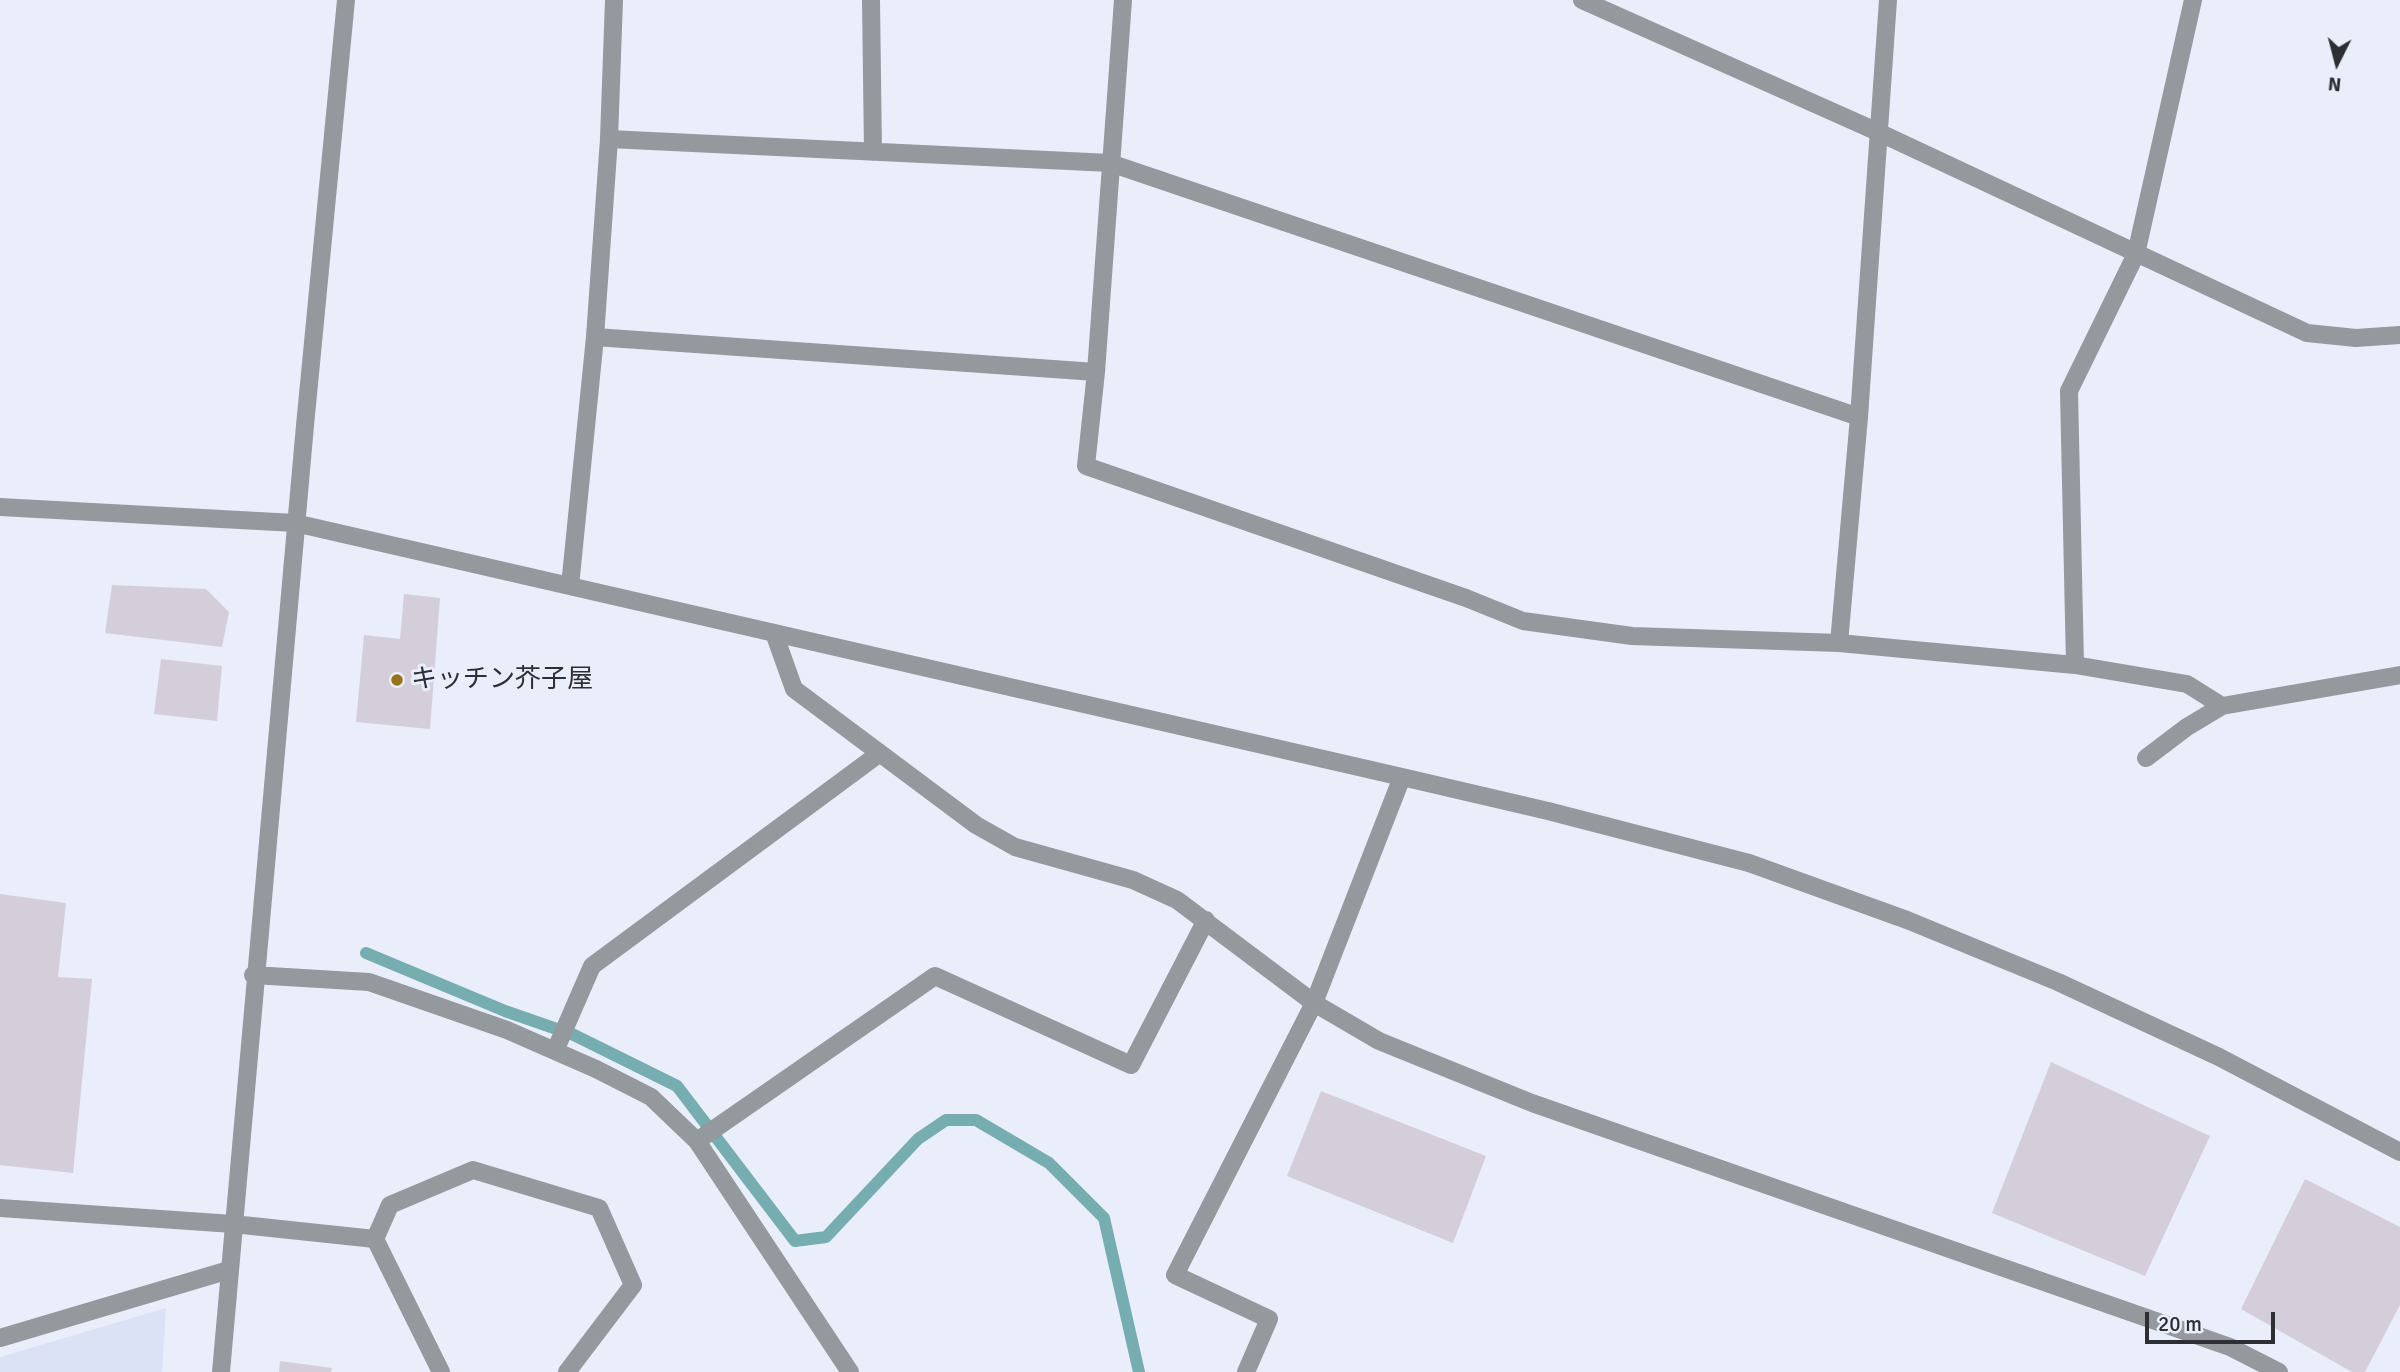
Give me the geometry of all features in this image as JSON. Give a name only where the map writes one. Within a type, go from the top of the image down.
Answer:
[{"type":"street","points":[[221,1372],[295,523],[346,0]]},
{"type":"street","points":[[570,586],[595,337],[609,139],[614,0]]},
{"type":"street","points":[[871,0],[873,152]]},
{"type":"street","points":[[1123,0],[1096,372],[1086,466],[1466,598],[1523,621],[1632,636],[1839,643],[2075,665],[2187,684],[2222,706]]},
{"type":"street","points":[[1582,0],[1878,132],[2307,333],[2356,338],[2400,335]]},
{"type":"street","points":[[1839,643],[1859,417],[1888,0]]},
{"type":"street","points":[[2075,665],[2069,391],[2136,254],[2193,0]]},
{"type":"street","points":[[609,139],[1110,163],[1859,417]]},
{"type":"street","points":[[595,337],[1096,372]]},
{"type":"street","points":[[0,507],[295,523],[1548,811],[1749,863],[1906,920],[2058,982],[2207,1051],[2400,1152]]},
{"type":"street","points":[[774,633],[794,689],[976,825],[1015,847],[1133,880],[1177,900],[1314,1003],[1380,1041],[1532,1103],[2230,1347],[2279,1372]]},
{"type":"street","points":[[2146,758],[2187,727],[2222,706],[2400,675]]},
{"type":"street","points":[[556,1050],[592,966],[880,753]]},
{"type":"street","points":[[1246,1372],[1269,1319],[1175,1275],[1314,1003],[1402,777]]},
{"type":"street","points":[[698,1140],[935,976],[1131,1065],[1206,920]]},
{"type":"street","points":[[254,975],[369,982],[507,1030],[556,1050],[651,1097],[698,1140],[850,1372]]},
{"type":"street","points":[[374,1239],[390,1205],[473,1170],[599,1208],[633,1285],[567,1372]]},
{"type":"street","points":[[0,1208],[233,1224],[374,1239]]},
{"type":"street","points":[[374,1239],[441,1372]]},
{"type":"street","points":[[0,1338],[229,1270]]},
{"type":"shaded area","points":[[166,1308],[162,1372],[0,1372],[0,1357]]},
{"type":"building","points":[[112,585],[206,589],[229,612],[222,647],[105,633]]},
{"type":"building","name":"キッチン芥子屋","points":[[404,594],[440,598],[430,729],[356,722],[364,635],[400,639]]},
{"type":"building","points":[[161,659],[222,666],[217,721],[154,714]]},
{"type":"building","points":[[0,894],[66,903],[58,977],[92,979],[73,1173],[0,1165]]},
{"type":"building","points":[[2051,1062],[2210,1136],[2145,1276],[1992,1213]]},
{"type":"building","points":[[1321,1091],[1486,1156],[1453,1243],[1287,1176]]},
{"type":"building","points":[[2305,1179],[2400,1227],[2400,1305],[2365,1372],[2352,1372],[2241,1309]]},
{"type":"building","points":[[280,1361],[332,1368],[331,1372],[279,1372]]},
{"type":"waterway","points":[[366,953],[505,1011],[574,1035],[677,1086],[795,1241],[826,1237],[918,1139],[946,1120],[976,1120],[1049,1163],[1104,1218],[1139,1372]]},
{"type":"place","name":"キッチン芥子屋","points":[[397,680]]}]
